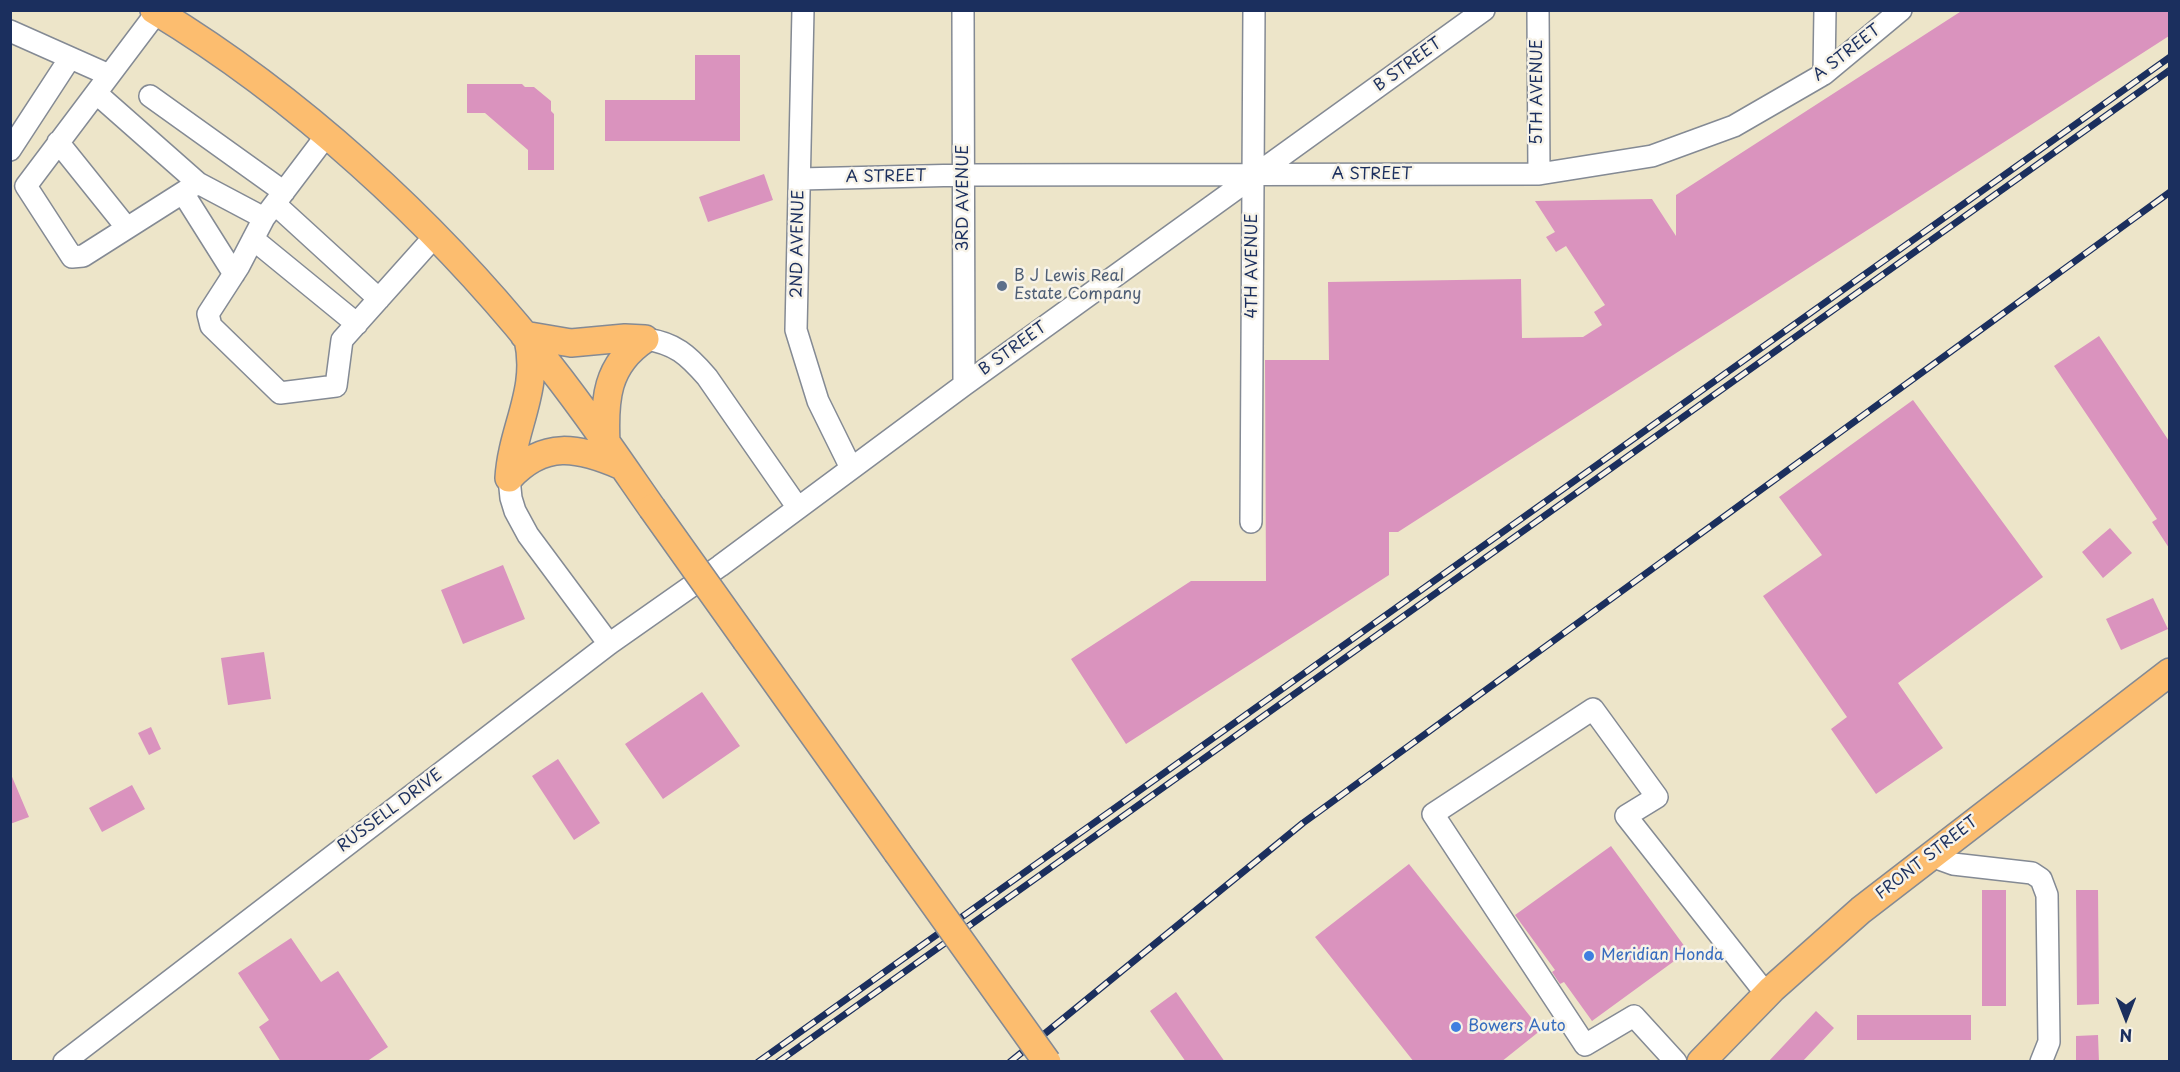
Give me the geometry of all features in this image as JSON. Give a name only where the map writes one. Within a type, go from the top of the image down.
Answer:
[{"type":"main road","points":[[156,11],[247,74],[370,172],[435,236],[493,298],[526,337],[606,443],[1047,1062]]},
{"type":"main road","points":[[526,337],[571,343],[625,338],[645,339]]},
{"type":"main road","points":[[508,477],[510,455],[523,418],[531,382],[531,354],[526,337]]},
{"type":"main road","points":[[606,443],[606,404],[616,368],[626,354],[645,339]]},
{"type":"main road","points":[[508,477],[521,464],[548,452],[568,450],[584,452],[622,466]]},
{"type":"main road","name":"FRONT STREET","points":[[1701,1062],[1767,995],[1861,909],[2169,672]]},
{"type":"street","name":"2ND AVENUE","points":[[803,10],[796,330],[818,401],[851,468]]},
{"type":"street","name":"3RD AVENUE","points":[[963,10],[964,385]]},
{"type":"street","name":"4TH AVENUE","points":[[1251,522],[1254,10]]},
{"type":"street","name":"B STREET","points":[[720,566],[964,385],[1484,10]]},
{"type":"street","name":"5TH AVENUE","points":[[1538,10],[1539,174]]},
{"type":"street","points":[[1824,74],[1825,10]]},
{"type":"street","name":"A STREET","points":[[800,179],[964,175],[1539,174],[1652,156],[1734,126],[1824,74],[1901,10]]},
{"type":"street","points":[[156,11],[58,142],[18,181],[72,256],[83,256],[190,188],[274,205]]},
{"type":"street","points":[[10,31],[109,75]]},
{"type":"street","points":[[10,150],[70,58]]},
{"type":"street","points":[[96,93],[190,188],[234,274]]},
{"type":"street","points":[[150,96],[379,299]]},
{"type":"street","points":[[326,136],[274,205],[208,314],[211,326],[280,393],[336,386],[342,340],[435,236]]},
{"type":"street","points":[[58,142],[127,228]]},
{"type":"street","points":[[253,239],[357,324]]},
{"type":"street","points":[[645,339],[661,341],[678,349],[694,361],[798,508]]},
{"type":"street","points":[[508,477],[515,511],[528,536],[609,644]]},
{"type":"street","name":"RUSSELL DRIVE","points":[[64,1062],[609,644],[720,566]]},
{"type":"street","points":[[1677,1062],[1634,1016],[1585,1046],[1433,814],[1593,709],[1657,796],[1626,816],[1767,995]]},
{"type":"street","points":[[1931,856],[1953,864],[2032,873],[2041,879],[2047,895],[2049,1042],[2041,1062]]},
{"type":"building","points":[[1963,10],[2169,10],[2169,36],[1398,532],[1389,532],[1389,575],[1126,744],[1071,659],[1191,581],[1266,581],[1265,360],[1329,360],[1328,282],[1521,279],[1522,338],[1583,337],[1602,325],[1594,312],[1605,305],[1566,246],[1556,252],[1546,237],[1555,232],[1535,201],[1652,199],[1676,236],[1676,195]]},
{"type":"building","points":[[695,55],[740,55],[740,141],[605,141],[605,100],[695,100]]},
{"type":"building","points":[[467,84],[522,84],[525,87],[534,87],[551,101],[551,111],[554,114],[554,170],[528,170],[528,150],[485,113],[467,113]]},
{"type":"building","points":[[764,174],[773,200],[708,222],[699,197]]},
{"type":"building","points":[[2099,336],[2169,441],[2169,548],[2152,522],[2157,519],[2054,366]]},
{"type":"building","points":[[1913,400],[2043,577],[1898,683],[1943,748],[1876,794],[1831,729],[1847,717],[1763,596],[1822,555],[1779,497]]},
{"type":"building","points":[[2110,528],[2132,553],[2103,578],[2082,552]]},
{"type":"building","points":[[503,565],[525,619],[463,644],[441,590]]},
{"type":"building","points":[[2153,598],[2168,629],[2121,650],[2106,619]]},
{"type":"building","points":[[264,652],[271,699],[228,705],[221,658]]},
{"type":"building","points":[[702,692],[740,746],[663,799],[625,744]]},
{"type":"building","points":[[151,727],[161,749],[149,755],[138,733]]},
{"type":"building","points":[[558,759],[600,823],[574,840],[532,776]]},
{"type":"building","points":[[10,772],[29,817],[10,824]]},
{"type":"building","points":[[132,785],[145,809],[102,832],[89,808]]},
{"type":"building","points":[[1611,846],[1688,951],[1592,1021],[1564,982],[1560,984],[1552,972],[1555,970],[1515,915]]},
{"type":"building","points":[[1409,864],[1541,1030],[1501,1062],[1414,1062],[1315,937]]},
{"type":"building","points":[[1982,890],[2006,890],[2006,1006],[1982,1006]]},
{"type":"building","points":[[2076,890],[2098,890],[2099,1004],[2077,1005]]},
{"type":"building","points":[[291,938],[321,982],[338,971],[388,1047],[366,1062],[281,1062],[259,1027],[269,1020],[238,973]]},
{"type":"building","points":[[1176,992],[1225,1062],[1186,1062],[1150,1011]]},
{"type":"building","points":[[1816,1011],[1834,1028],[1802,1062],[1768,1062]]},
{"type":"building","points":[[1857,1015],[1971,1015],[1971,1040],[1857,1040]]},
{"type":"building","points":[[2098,1035],[2099,1062],[2076,1062],[2076,1036]]},
{"type":"railway","points":[[758,1062],[2170,57]]},
{"type":"railway","points":[[778,1062],[2170,70]]},
{"type":"railway","points":[[1010,1062],[1303,823],[2170,192]]},
{"type":"place","name":"B J Lewis Real Estate Company","points":[[1002,286]]},
{"type":"place","name":"Meridian Honda","points":[[1589,956]]},
{"type":"place","name":"Bowers Auto","points":[[1456,1027]]}]
